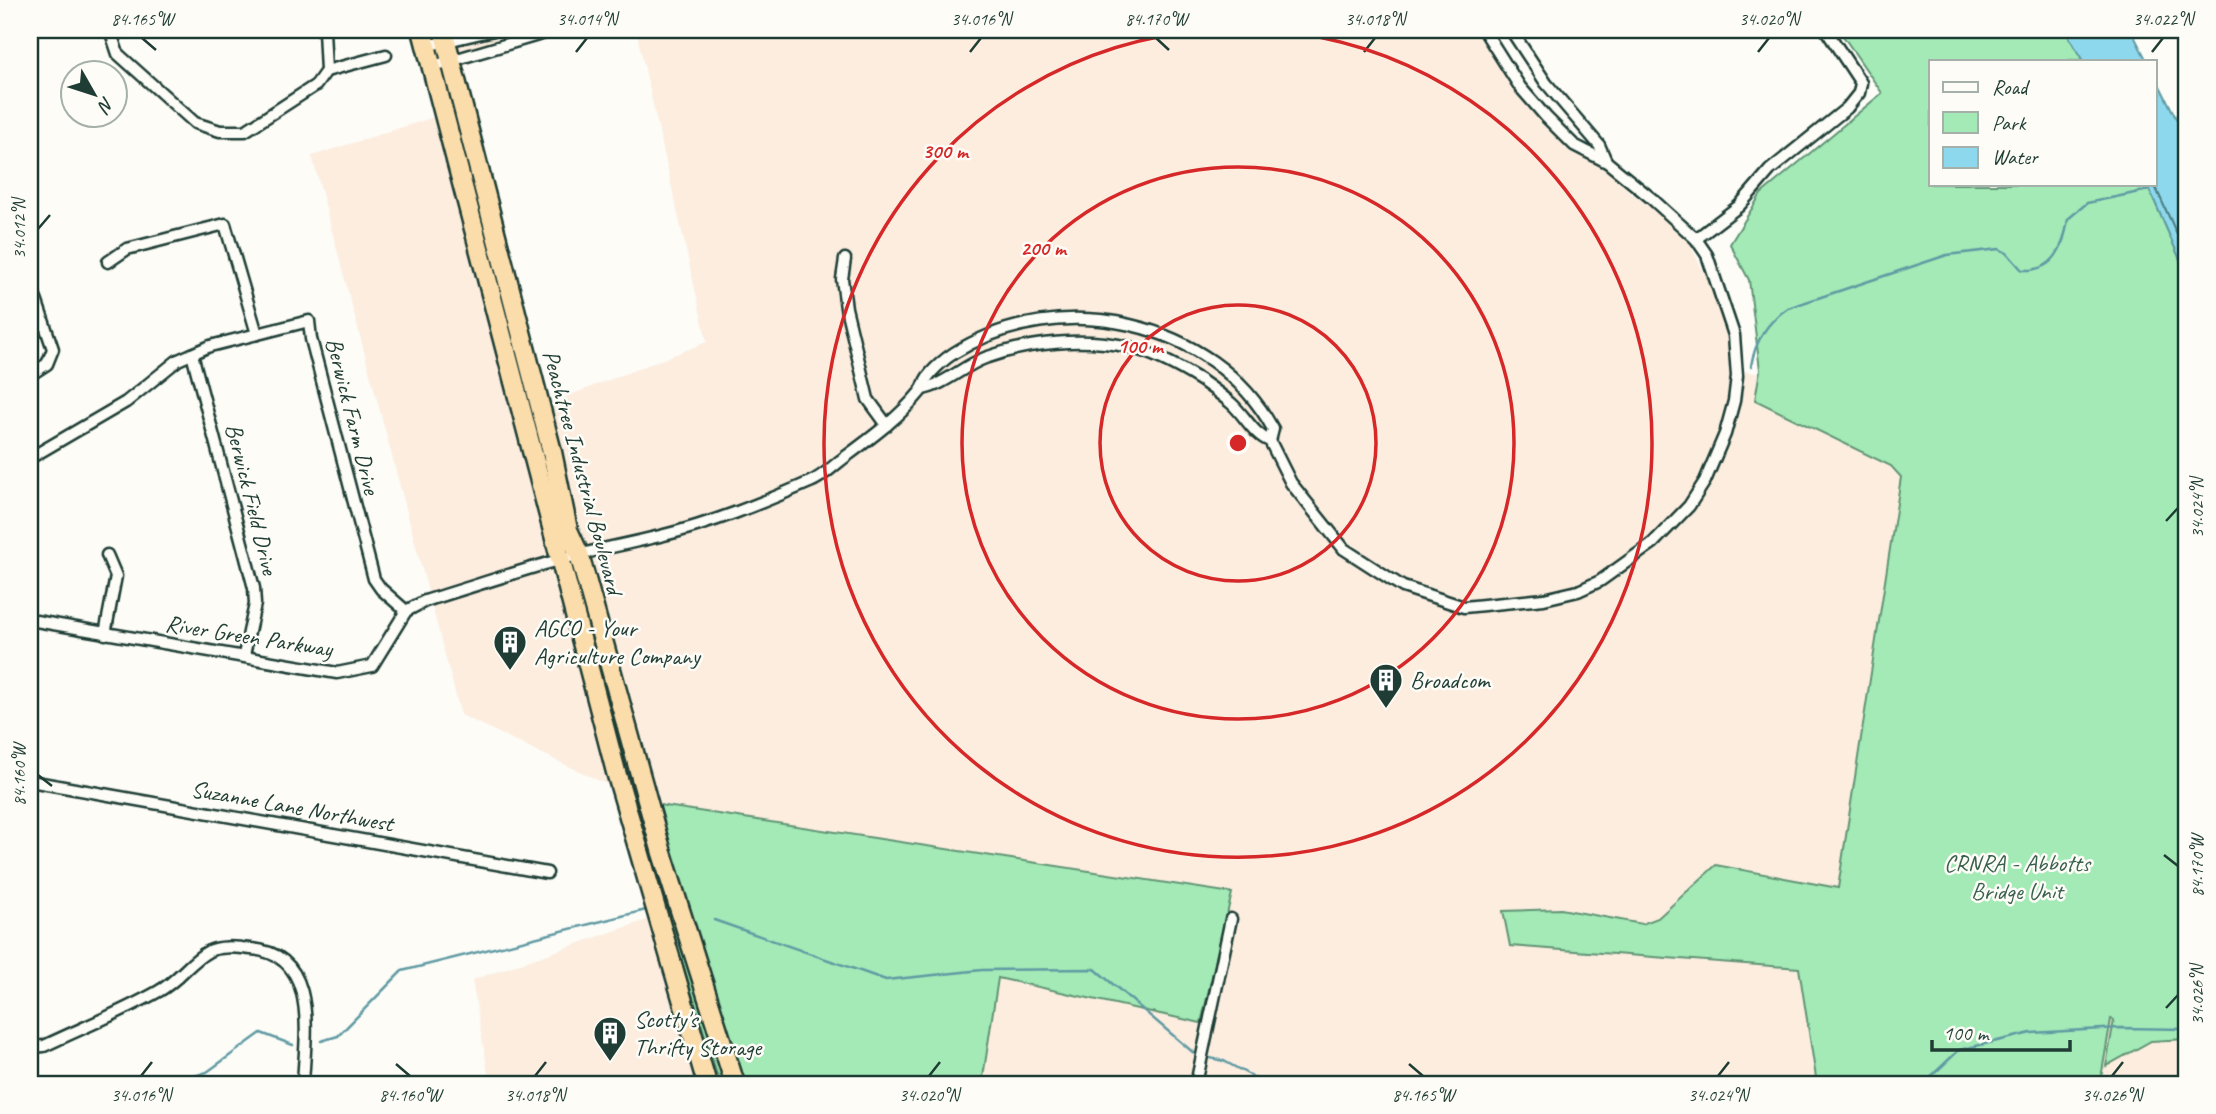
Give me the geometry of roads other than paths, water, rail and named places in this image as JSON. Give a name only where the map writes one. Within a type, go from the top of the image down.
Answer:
[{"type":"highway","name":"Peachtree Industrial Boulevard","points":[[445,35],[552,452],[568,530],[579,555],[662,853],[735,1084]]},
{"type":"highway","name":"Peachtree Industrial Boulevard","points":[[424,38],[616,772],[707,1084]]},
{"type":"street","points":[[110,30],[118,54],[195,123],[220,131],[245,131],[316,85],[326,71],[324,30]]},
{"type":"street","points":[[424,38],[494,30]]},
{"type":"street","points":[[430,67],[536,33],[555,30]]},
{"type":"street","points":[[406,611],[425,601],[560,559],[662,536],[714,520],[814,481],[887,425],[922,389],[926,378],[952,354],[985,336],[1024,323],[1072,317],[1114,321],[1159,332],[1187,345],[1222,367],[1267,418],[1273,429],[1270,441],[1291,483],[1338,544],[1403,587],[1464,607],[1544,599],[1600,581],[1653,543],[1689,506],[1705,481],[1725,434],[1734,401],[1737,376],[1734,335],[1707,255],[1696,239],[1606,162],[1573,145],[1520,87],[1484,30]]},
{"type":"street","points":[[1510,30],[1553,91],[1599,145],[1606,162]]},
{"type":"street","points":[[1696,239],[1739,206],[1770,170],[1847,108],[1859,93],[1860,83],[1826,30]]},
{"type":"street","points":[[326,71],[386,55]]},
{"type":"street","points":[[108,262],[127,248],[225,224],[257,334]]},
{"type":"street","points":[[845,259],[842,279],[846,308],[868,399],[887,425]]},
{"type":"street","points":[[30,285],[53,349],[47,365],[30,375]]},
{"type":"street","name":"Berwick Farm Drive","points":[[30,458],[126,402],[178,360],[210,346],[309,321],[311,339],[374,579],[381,589],[406,611]]},
{"type":"street","points":[[922,389],[933,387],[985,358],[1041,345],[1079,342],[1130,348],[1168,363],[1202,381],[1232,404],[1262,438],[1270,441]]},
{"type":"street","name":"Berwick Field Drive","points":[[192,354],[254,588],[255,604],[244,655]]},
{"type":"street","points":[[106,634],[116,576],[107,555]]},
{"type":"street","name":"River Green Parkway","points":[[30,620],[337,673],[372,666],[406,611]]},
{"type":"street","name":"Suzanne Lane Northwest","points":[[30,781],[547,873]]},
{"type":"street","points":[[1196,1084],[1231,919]]},
{"type":"street","points":[[30,1048],[44,1046],[162,990],[209,951],[225,947],[256,949],[281,960],[300,983],[306,1002],[303,1084]]},
{"type":"water","points":[[2065,30],[2131,30],[2146,60],[2082,60]]},
{"type":"water","points":[[2156,78],[2186,138],[2186,273],[2148,186],[2156,186]]},
{"type":"waterway","points":[[1751,366],[1763,333],[1774,319],[1788,308],[1947,255],[1999,249],[2007,253],[2022,270],[2043,267],[2060,248],[2068,219],[2087,203],[2149,190]]},
{"type":"waterway","points":[[321,1041],[338,1036],[402,971],[646,910]]},
{"type":"waterway","points":[[714,920],[886,980],[982,970],[1095,969],[1195,1054]]},
{"type":"waterway","points":[[1923,1084],[1959,1050],[2031,1033],[2120,1028],[2186,1029]]},
{"type":"waterway","points":[[169,1084],[207,1072],[261,1033],[293,1045]]},
{"type":"waterway","points":[[1210,1058],[1224,1061],[1266,1084]]},
{"type":"place","name":"AGCO - Your Agriculture Company","points":[[510,672]]},
{"type":"place","name":"Broadcom","points":[[1386,710]]},
{"type":"place","name":"Scotty's Thrifty Storage","points":[[610,1063]]},
{"type":"park label","name":"CRNRA - Abbotts Bridge Unit","points":[[2017,877]]}]
